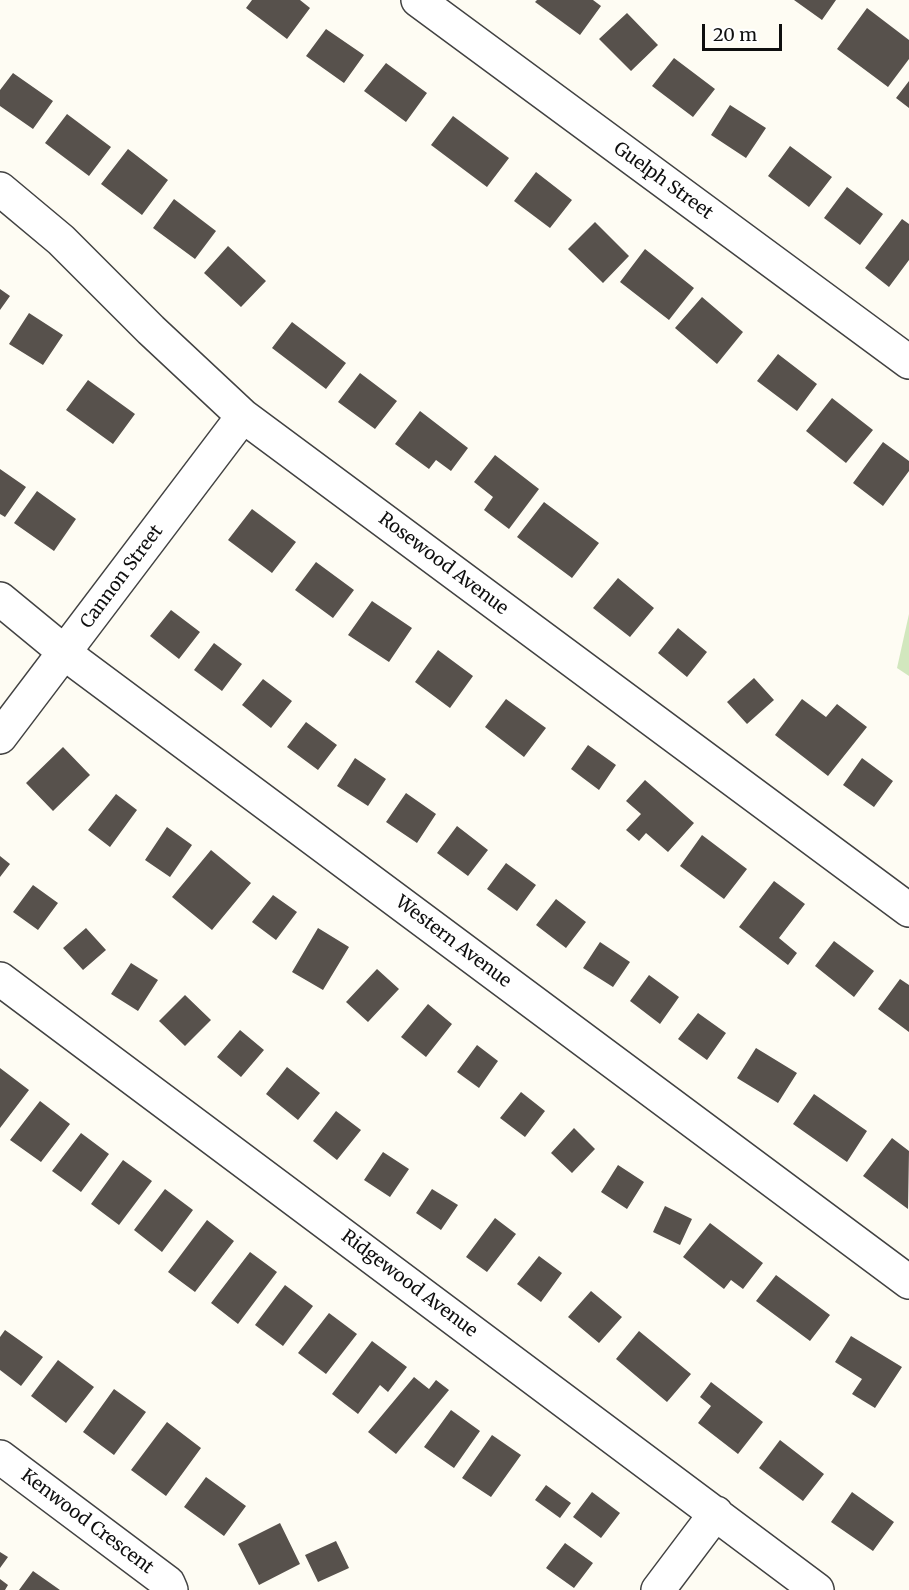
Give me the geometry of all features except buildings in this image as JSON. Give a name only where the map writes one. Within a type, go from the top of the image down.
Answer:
[{"type":"street","name":"Guelph Street","points":[[418,0],[909,362]]},
{"type":"street","name":"Rosewood Avenue","points":[[0,189],[61,240],[151,330],[243,416],[909,910]]},
{"type":"street","name":"Cannon Street","points":[[0,737],[243,416]]},
{"type":"street","name":"Western Avenue","points":[[0,599],[64,652],[909,1282]]},
{"type":"street","name":"Ridgewood Avenue","points":[[0,979],[817,1590]]},
{"type":"street","name":"Kenwood Crescent","points":[[0,1456],[168,1583],[171,1590]]},
{"type":"street","points":[[658,1590],[716,1513]]},
{"type":"green space","points":[[909,614],[909,676],[897,668]]}]
